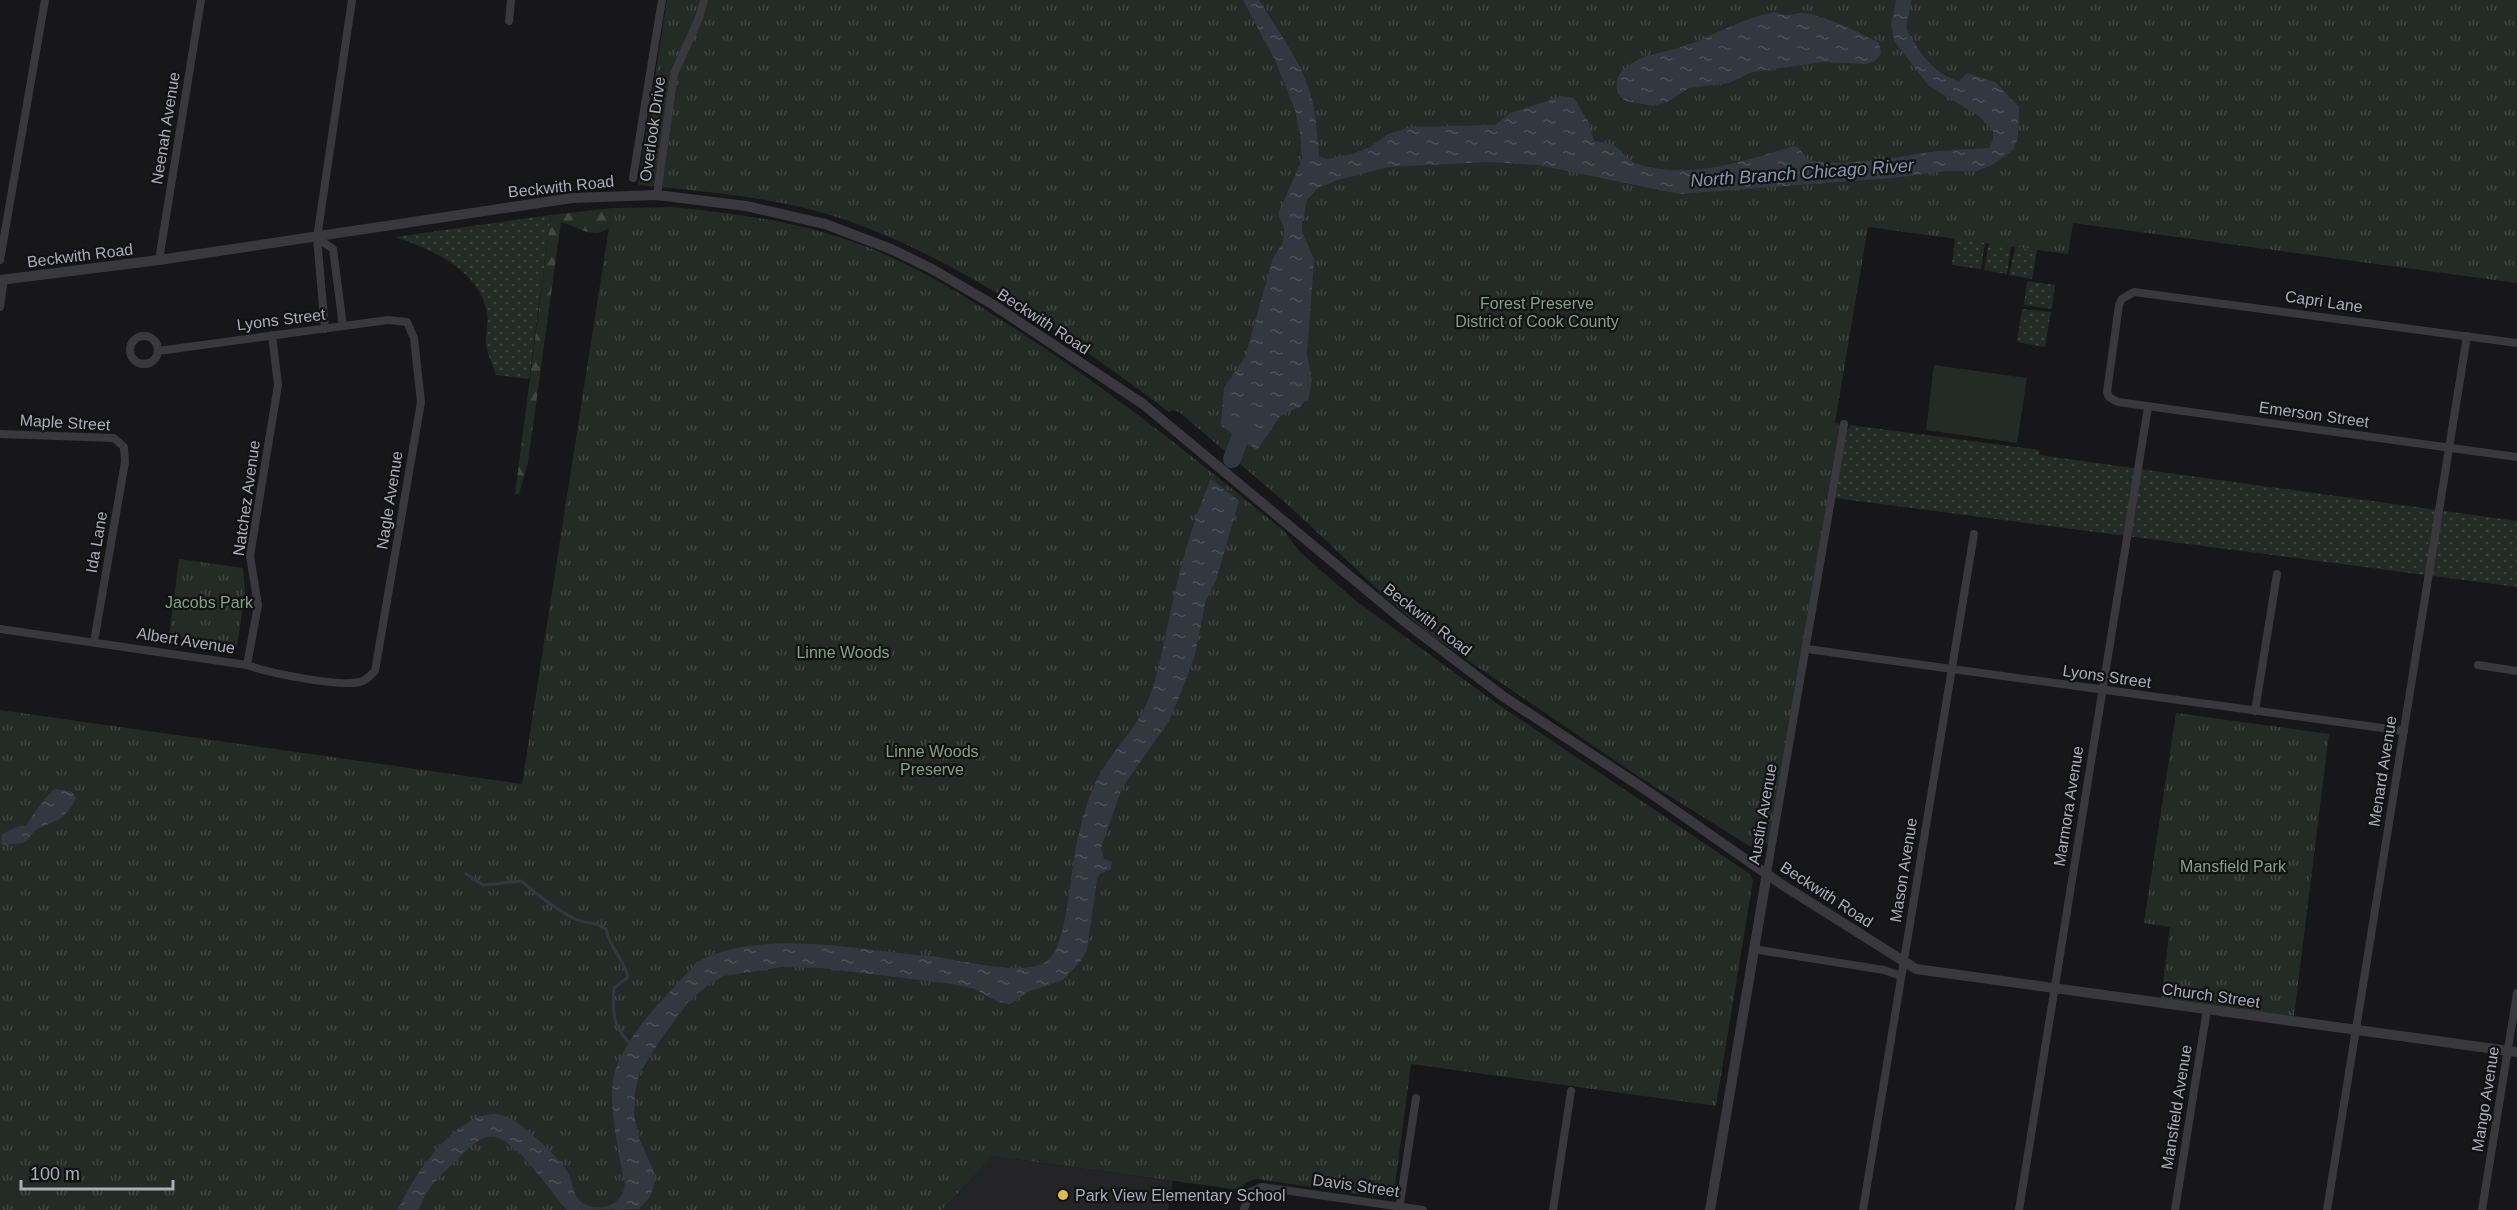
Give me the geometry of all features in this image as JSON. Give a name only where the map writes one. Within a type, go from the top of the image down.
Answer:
[{"type":"street","points":[[0,260],[45,0]]},
{"type":"street","name":"Neenah Avenue","points":[[159,261],[201,0]]},
{"type":"street","points":[[325,328],[316,238],[352,0]]},
{"type":"street","points":[[508,21],[511,0]]},
{"type":"street","points":[[633,178],[662,0]]},
{"type":"street","name":"Overlook Drive","points":[[657,195],[672,82],[699,18],[704,0]]},
{"type":"street","name":"Beckwith Road","points":[[2,280],[159,261],[530,203],[621,195],[657,195],[791,215],[856,234],[891,249],[992,304],[1143,404],[1207,454],[1405,622],[1504,697],[1767,873],[1903,960]]},
{"type":"street","points":[[316,238],[333,249],[343,326]]},
{"type":"street","points":[[0,307],[2,280]]},
{"type":"street","name":"Capri Lane","points":[[2109,398],[2108,385],[2119,305],[2128,294],[2142,292],[2517,342]]},
{"type":"street","name":"Lyons Street","points":[[158,351],[325,328],[398,320],[407,322]]},
{"type":"street","name":"Nagle Avenue","points":[[367,680],[375,671],[378,660],[421,402],[414,338],[407,322]]},
{"type":"street","name":"Natchez Avenue","points":[[247,664],[258,605],[250,556],[278,385],[272,335]]},
{"type":"street","name":"Menard Avenue","points":[[2327,1210],[2467,336]]},
{"type":"street","name":"Emerson Street","points":[[2109,398],[2118,402],[2148,407],[2517,457]]},
{"type":"street","name":"Marmora Avenue","points":[[2019,1210],[2148,407]]},
{"type":"street","name":"Austin Avenue","points":[[1710,1210],[1844,424]]},
{"type":"street","name":"Maple Street","points":[[0,434],[114,438],[124,447]]},
{"type":"street","name":"Ida Lane","points":[[94,642],[124,462],[124,447]]},
{"type":"street","name":"Mason Avenue","points":[[1863,1210],[1974,534]]},
{"type":"street","points":[[2255,711],[2277,574]]},
{"type":"street","name":"Albert Avenue","points":[[0,628],[247,664],[267,672],[349,684],[367,680]]},
{"type":"street","name":"Lyons Street","points":[[1807,649],[2404,730]]},
{"type":"street","points":[[2478,665],[2517,671]]},
{"type":"street","points":[[1753,949],[1884,970],[1900,976]]},
{"type":"street","name":"Church Street","points":[[1903,960],[1916,969],[2512,1052]]},
{"type":"street","name":"Mango Avenue","points":[[2482,1210],[2512,1052],[2517,993]]},
{"type":"street","name":"Mansfield Avenue","points":[[2175,1210],[2207,1009]]},
{"type":"street","points":[[1553,1210],[1571,1090]]},
{"type":"street","points":[[1399,1208],[1416,1098]]},
{"type":"street","name":"Davis Street","points":[[1244,1210],[1250,1192],[1262,1187],[1423,1210]]},
{"type":"shaded area","name":"Park View Elementary School","points":[[993,1156],[1173,1181],[1168,1210],[942,1210]]},
{"type":"green space","name":"Forest Preserve District of Cook County","points":[[667,0],[2517,0],[2517,283],[2073,223],[2068,254],[1868,227],[1835,423],[1840,424],[1769,842],[1759,852],[1639,777],[1428,633],[1388,599],[1288,505],[1179,412],[1172,410],[1169,412],[1055,330],[975,280],[892,238],[823,213],[771,201],[638,185]]},
{"type":"green space","name":"Linne Woods Preserve","points":[[671,207],[720,212],[792,224],[839,237],[901,262],[974,302],[1081,373],[1184,450],[1284,531],[1300,552],[1356,601],[1499,705],[1750,874],[1753,880],[1716,1106],[1411,1064],[1394,1193],[1388,1198],[1256,1179],[1245,1183],[1240,1190],[993,1156],[942,1210],[0,1210],[0,710],[522,784],[612,208]]},
{"type":"green space","points":[[612,208],[609,228],[597,233],[561,222],[528,462],[519,494],[515,494],[551,215]]},
{"type":"green space","points":[[551,215],[529,379],[496,375],[486,344],[487,312],[474,284],[452,263],[424,248],[395,237]]},
{"type":"green space","points":[[1955,238],[1985,243],[1981,269],[1952,265]]},
{"type":"green space","points":[[1989,243],[2011,246],[2007,274],[1984,270]]},
{"type":"green space","points":[[2015,247],[2037,250],[2032,279],[2009,275]]},
{"type":"green space","points":[[2027,281],[2055,285],[2052,309],[2024,305]]},
{"type":"green space","points":[[2022,309],[2051,312],[2045,347],[2017,342]]},
{"type":"green space","points":[[1934,365],[2027,378],[2017,443],[1926,430]]},
{"type":"green space","points":[[1850,425],[2039,450],[2039,455],[2517,521],[2517,587],[1835,498],[1846,432]]},
{"type":"green space","name":"Jacobs Park","points":[[179,559],[243,568],[245,593],[237,646],[169,637]]},
{"type":"green space","name":"Mansfield Park","points":[[2176,713],[2329,734],[2294,1016],[2161,998],[2170,927],[2144,923]]},
{"type":"water","points":[[1243,0],[1259,0],[1297,61],[1312,100],[1319,156],[1327,159],[1352,154],[1370,147],[1388,134],[1411,127],[1495,125],[1510,113],[1563,96],[1574,98],[1589,123],[1594,141],[1614,146],[1634,163],[1657,168],[1697,170],[1716,167],[1794,146],[1798,147],[1809,161],[1841,163],[1937,151],[1989,148],[1993,140],[1993,131],[1979,116],[1929,86],[1894,41],[1891,24],[1896,0],[1912,0],[1906,27],[1920,52],[1934,67],[1959,81],[1967,73],[1995,82],[2019,107],[2018,138],[2013,150],[1992,165],[1977,171],[1946,171],[1893,178],[1679,194],[1538,165],[1489,162],[1389,167],[1338,180],[1318,188],[1307,200],[1302,224],[1302,231],[1314,260],[1307,354],[1312,380],[1309,396],[1300,407],[1281,415],[1257,450],[1221,426],[1224,388],[1245,357],[1273,258],[1283,242],[1284,228],[1278,214],[1302,159],[1295,110],[1275,60]]},
{"type":"water","points":[[1775,12],[1785,15],[1810,14],[1842,25],[1879,43],[1881,54],[1875,61],[1866,64],[1824,62],[1752,72],[1729,83],[1689,88],[1669,101],[1653,106],[1626,101],[1618,94],[1616,86],[1619,75],[1634,62],[1684,46],[1751,18]]},
{"type":"water","points":[[1211,479],[1239,501],[1216,580],[1206,600],[1195,655],[1169,721],[1122,788],[1101,848],[1104,859],[1112,862],[1111,869],[1100,874],[1097,879],[1087,950],[1080,962],[1063,980],[1028,992],[1010,1004],[998,1002],[975,989],[952,984],[821,968],[782,967],[724,976],[708,985],[689,1001],[639,1074],[634,1115],[639,1138],[654,1172],[655,1181],[650,1197],[639,1209],[567,1210],[519,1153],[497,1137],[487,1137],[471,1146],[440,1176],[426,1194],[419,1210],[398,1210],[424,1165],[450,1136],[479,1117],[494,1114],[503,1115],[523,1127],[552,1153],[565,1168],[580,1201],[591,1206],[603,1207],[617,1200],[622,1194],[625,1183],[612,1100],[613,1080],[618,1063],[636,1032],[697,962],[724,951],[781,943],[812,944],[929,956],[1009,968],[1039,965],[1049,959],[1060,938],[1064,923],[1076,846],[1088,802],[1096,781],[1138,720],[1151,693],[1184,557]]},
{"type":"water","points":[[55,789],[71,791],[76,798],[68,812],[34,831],[23,843],[1,845],[2,834],[19,826],[26,826],[35,811]]},
{"type":"waterway","name":"North Branch Chicago River","points":[[1232,459],[1248,417]]},
{"type":"waterway","points":[[466,874],[483,885],[521,881],[568,915],[579,921],[606,929],[628,977],[614,988],[615,1020],[621,1033],[633,1046]]},
{"type":"place","name":"Park View Elementary School","points":[[1063,1195]]},
{"type":"park label","name":"Linne Woods","points":[[843,652]]}]
